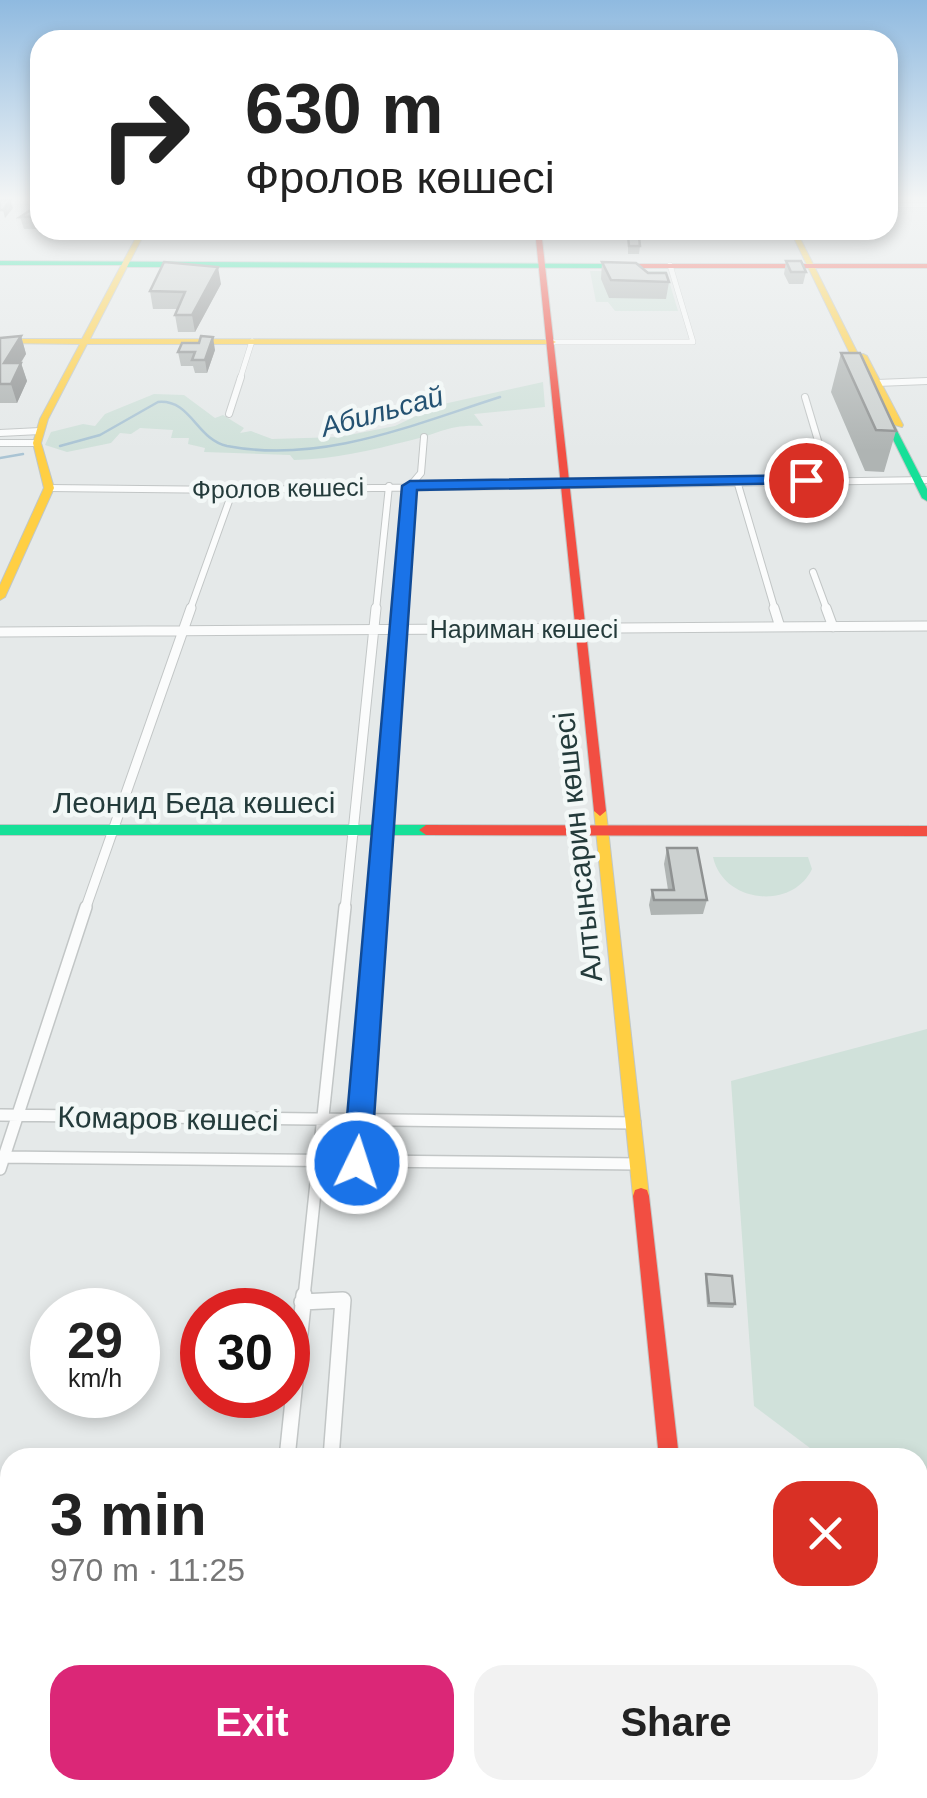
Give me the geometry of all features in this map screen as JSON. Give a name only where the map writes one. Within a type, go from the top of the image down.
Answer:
[{"type":"street","points":[[0,598],[49,488],[39,437],[114,284]]},
{"type":"street","name":"Алтынсарин көшесі","points":[[545,284],[669,1448]]},
{"type":"street","points":[[0,341],[693,342],[675,284]]},
{"type":"street","points":[[822,284],[924,479]]},
{"type":"street","points":[[823,284],[877,382],[924,479],[927,498]]},
{"type":"street","points":[[229,414],[252,341]]},
{"type":"street","points":[[877,382],[927,380]]},
{"type":"street","points":[[804,397],[819,444],[813,456],[822,480]]},
{"type":"street","points":[[0,434],[39,437]]},
{"type":"street","points":[[0,443],[39,437]]},
{"type":"street","points":[[357,1163],[410,486],[421,473],[424,437]]},
{"type":"street","name":"Фролов көшесі","points":[[49,488],[233,490],[924,479]]},
{"type":"street","points":[[737,481],[780,627]]},
{"type":"street","points":[[304,1288],[390,486]]},
{"type":"street","points":[[1,1161],[111,830],[233,490]]},
{"type":"street","points":[[812,572],[833,627]]},
{"type":"street","name":"Нариман көшесі","points":[[0,632],[927,626]]},
{"type":"street","name":"Леонид Беда көшесі","points":[[0,830],[606,834],[927,831]]},
{"type":"street","name":"Комаров көшесі","points":[[0,1115],[635,1124]]},
{"type":"street","name":"Комаров көшесі","points":[[1,1161],[639,1164]]},
{"type":"street","points":[[310,1302],[343,1300],[332,1448]]},
{"type":"street","points":[[288,1448],[291,1418]]},
{"type":"shaded area","points":[[592,284],[670,284],[678,311],[615,311],[608,302],[596,302]]},
{"type":"shaded area","name":"Абильсай","points":[[543,382],[545,407],[474,414],[483,426],[452,428],[381,448],[324,458],[294,460],[290,455],[204,452],[205,448],[188,444],[189,438],[171,438],[173,430],[140,428],[131,434],[120,433],[111,443],[67,452],[45,445],[51,432],[83,424],[95,426],[105,414],[154,394],[184,395],[215,418],[223,415],[244,428],[240,433],[251,431],[272,439],[339,437],[395,426],[439,405]]},
{"type":"shaded area","points":[[713,857],[808,857],[812,869],[790,891],[759,896],[730,884]]},
{"type":"shaded area","points":[[927,1029],[927,1448],[810,1448],[754,1406],[731,1081]]},
{"type":"building","points":[[153,284],[209,284],[192,315],[175,315],[185,292],[150,291]]},
{"type":"building","points":[[21,336],[4,363],[21,363],[11,384],[0,384],[0,338]]},
{"type":"building","points":[[201,336],[213,337],[205,360],[192,360],[195,352],[178,352],[182,343],[199,343]]},
{"type":"building","points":[[841,353],[860,353],[896,431],[876,430]]},
{"type":"building","points":[[667,848],[697,848],[707,900],[654,900],[652,890],[674,890]]},
{"type":"building","points":[[706,1274],[732,1276],[735,1304],[709,1303]]},
{"type":"waterway","name":"Абильсай","points":[[60,446],[100,435],[158,402],[178,407],[208,436],[227,446],[297,450],[366,439],[500,397]]},
{"type":"waterway","name":"Абильсай","points":[[0,458],[23,454]]},
{"type":"traffic: fast","points":[[887,419],[927,498]]},
{"type":"traffic: fast","points":[[0,830],[426,830]]},
{"type":"traffic: slow","points":[[0,597],[49,488],[37,443],[44,419],[115,284]]},
{"type":"traffic: slow","points":[[820,284],[861,368]]},
{"type":"traffic: slow","points":[[0,341],[552,342]]},
{"type":"traffic: slow","points":[[863,356],[899,425]]},
{"type":"traffic: slow","points":[[600,811],[641,1196]]},
{"type":"traffic: jam","points":[[544,284],[600,811]]},
{"type":"traffic: jam","points":[[426,830],[927,831]]},
{"type":"traffic: jam","points":[[641,1196],[668,1448]]},
{"type":"route","points":[[357,1163],[410,486],[806,480]]}]
